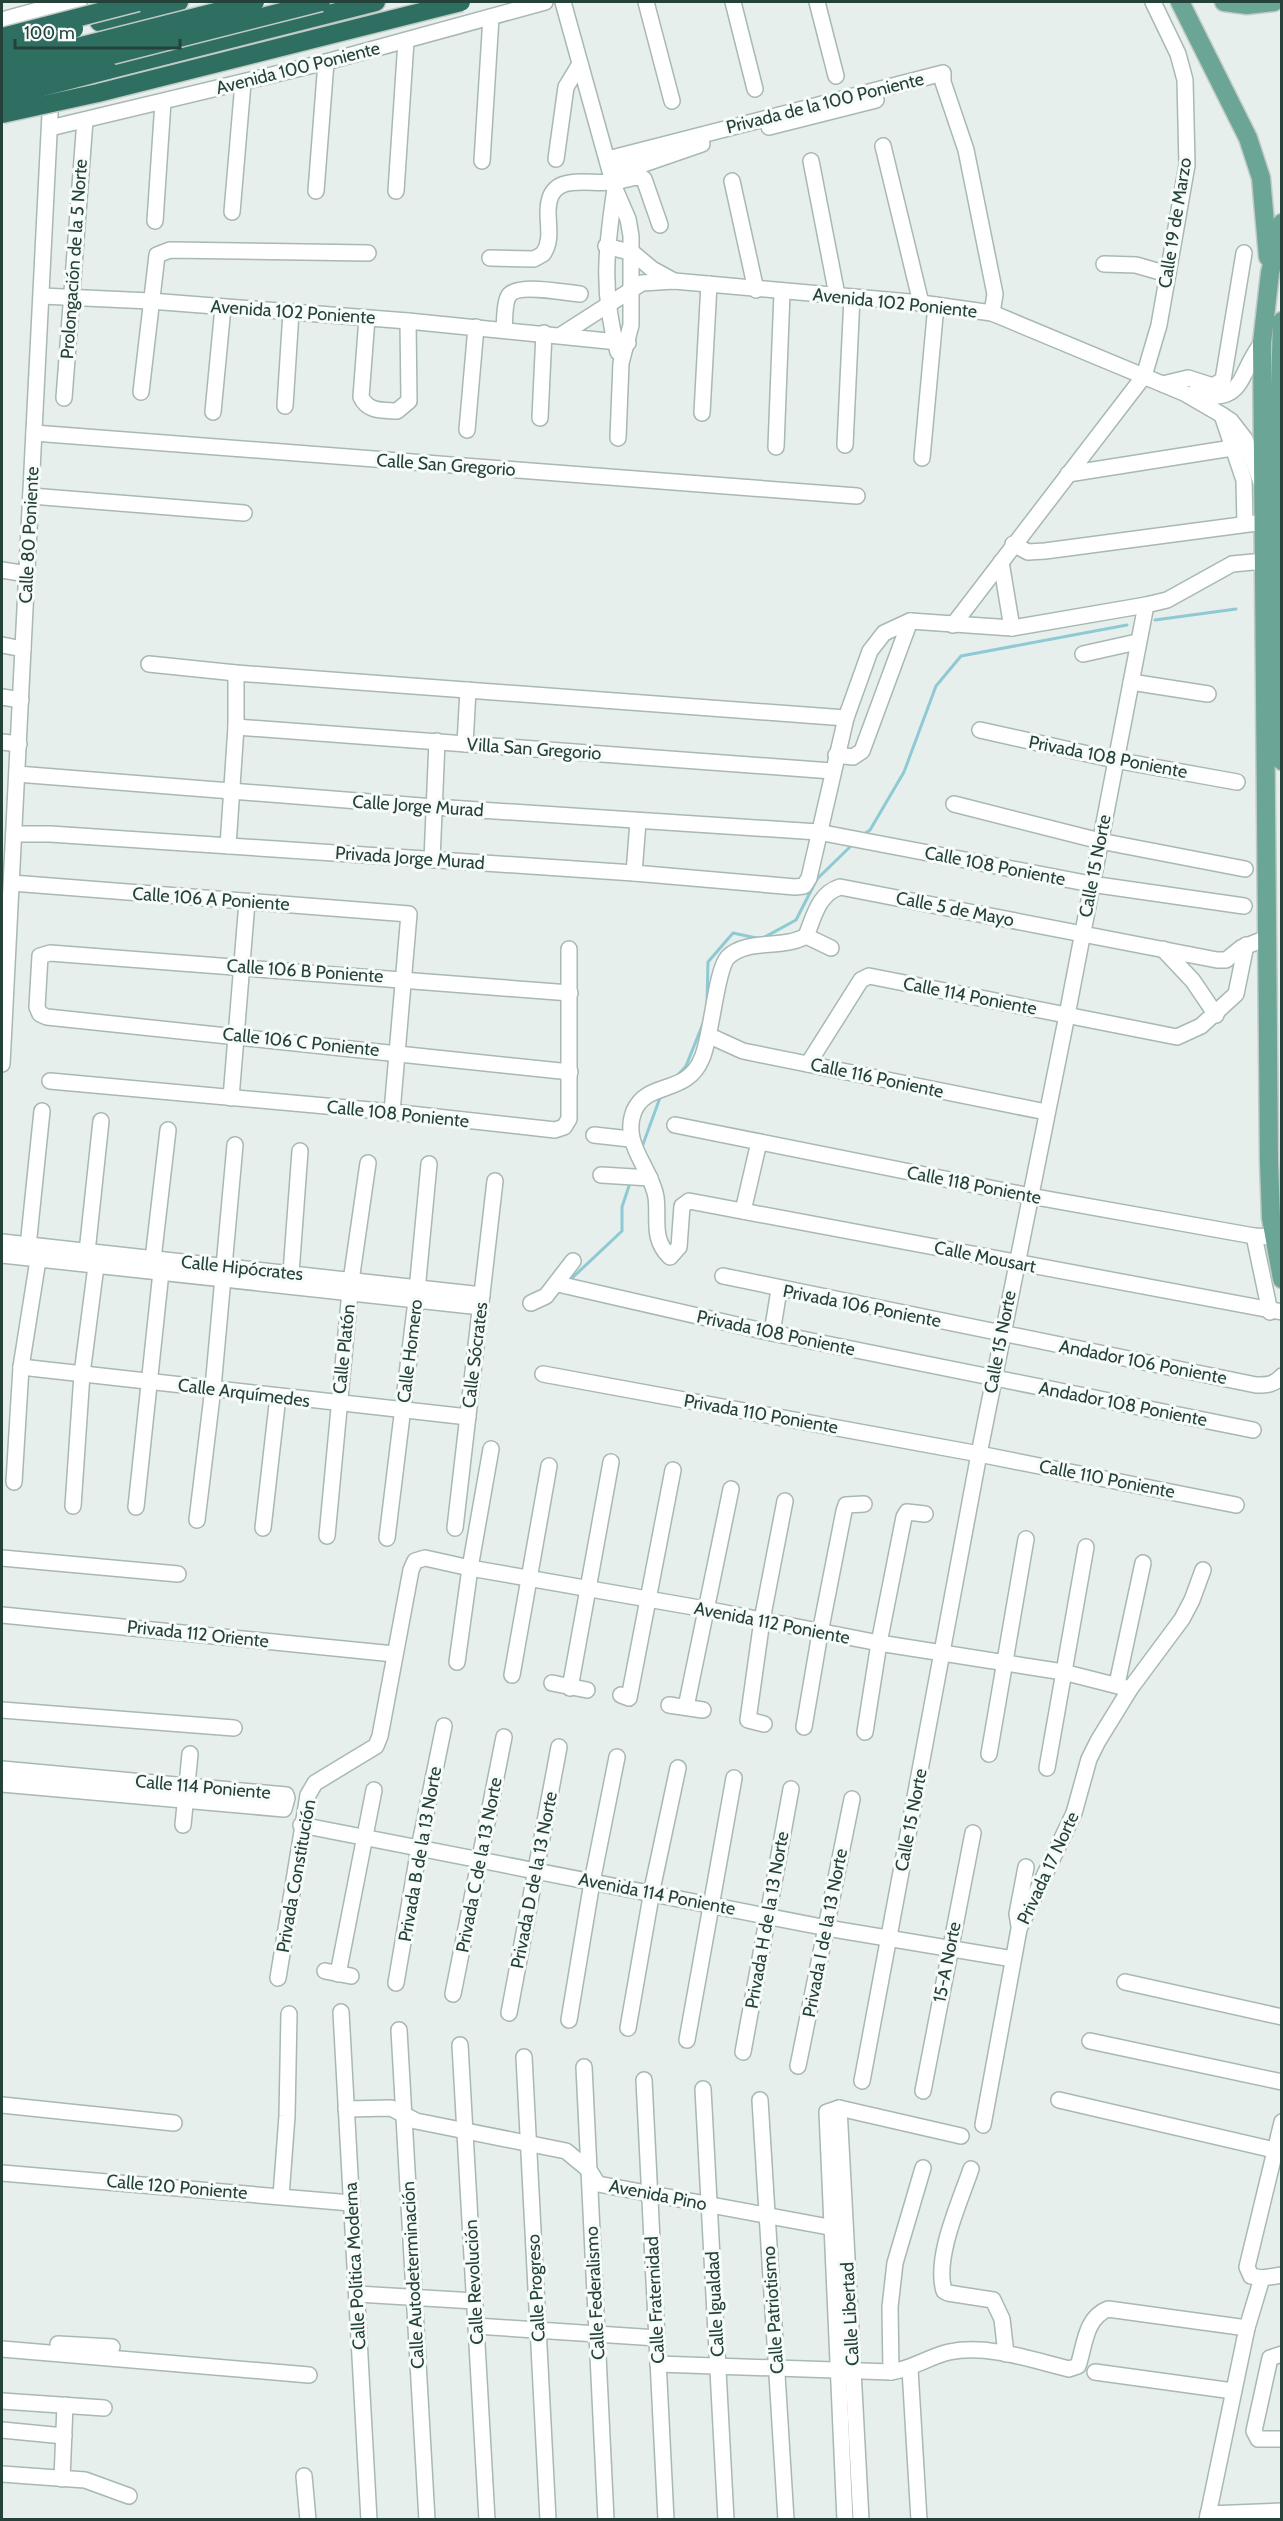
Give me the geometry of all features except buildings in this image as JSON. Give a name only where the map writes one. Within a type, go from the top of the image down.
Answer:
[{"type":"highway","points":[[2,37],[138,2]]},
{"type":"highway","points":[[2,51],[99,22],[179,2]]},
{"type":"highway","points":[[2,66],[255,2]]},
{"type":"highway","points":[[2,98],[321,2]]},
{"type":"highway","points":[[2,98],[376,2]]},
{"type":"highway","points":[[2,98],[98,93],[460,2]]},
{"type":"main road","points":[[1180,2],[1248,138],[1261,178],[1270,273]]},
{"type":"main road","points":[[1224,2],[1256,5],[1274,2]]},
{"type":"main road","points":[[1281,223],[1270,273],[1262,344],[1267,938],[1275,967],[1275,1084],[1269,1161],[1274,1237],[1281,1279]]},
{"type":"main road","points":[[1281,321],[1279,424],[1281,761]]},
{"type":"street","points":[[80,2],[72,28],[73,56],[88,94],[107,114]]},
{"type":"street","name":"Avenida 100 Poniente","points":[[50,128],[326,62],[544,2]]},
{"type":"street","points":[[563,2],[612,175],[628,219],[633,253],[630,292],[632,325],[622,343],[618,438]]},
{"type":"street","points":[[646,2],[672,101]]},
{"type":"street","points":[[733,2],[755,89]]},
{"type":"street","points":[[817,2],[836,76]]},
{"type":"street","name":"Calle 19 de Marzo","points":[[953,625],[1144,376],[1156,342],[1186,174],[1186,106],[1185,80],[1178,54],[1153,2]]},
{"type":"street","points":[[2,20],[57,3]]},
{"type":"street","name":"Calle 80 Poniente","points":[[2,1064],[4,945],[12,883],[7,861],[15,834],[9,791],[17,774],[19,744],[57,3]]},
{"type":"street","points":[[482,161],[490,16]]},
{"type":"street","points":[[396,191],[406,41]]},
{"type":"street","points":[[316,190],[326,62]]},
{"type":"street","points":[[556,159],[566,87],[580,64]]},
{"type":"street","name":"Privada de la 100 Poniente","points":[[612,175],[943,72],[943,82],[966,150],[995,294],[992,313]]},
{"type":"street","points":[[232,212],[243,83]]},
{"type":"street","points":[[155,221],[163,102]]},
{"type":"street","name":"Prolongación de la 5 Norte","points":[[64,398],[85,120]]},
{"type":"street","points":[[883,146],[929,304],[922,458]]},
{"type":"street","points":[[811,161],[844,296],[845,445]]},
{"type":"street","points":[[612,175],[606,246],[606,307],[622,343]]},
{"type":"street","points":[[490,258],[534,259],[543,254],[549,237],[549,197],[554,189],[571,182],[612,175],[644,179],[660,225]]},
{"type":"street","points":[[732,181],[756,290]]},
{"type":"street","points":[[606,246],[633,253],[644,263],[674,281]]},
{"type":"street","points":[[141,392],[157,255],[170,250],[368,253]]},
{"type":"street","points":[[1163,384],[1188,378],[1213,386],[1223,380],[1244,253]]},
{"type":"street","points":[[1104,264],[1136,265],[1167,274]]},
{"type":"street","name":"Avenida 102 Poniente","points":[[561,334],[648,281],[674,281],[782,293],[844,296],[992,313],[1184,393],[1222,415],[1239,430],[1245,439],[1264,490]]},
{"type":"street","points":[[702,413],[709,284]]},
{"type":"street","points":[[504,329],[508,298],[512,292],[522,288],[580,294]]},
{"type":"street","points":[[776,447],[782,293]]},
{"type":"street","name":"Avenida 102 Poniente","points":[[42,296],[150,301],[408,321],[561,334],[622,343]]},
{"type":"street","points":[[213,412],[223,307]]},
{"type":"street","points":[[285,406],[291,312]]},
{"type":"street","points":[[367,318],[361,398],[364,405],[370,409],[397,411],[409,401],[408,321]]},
{"type":"street","points":[[467,430],[476,327]]},
{"type":"street","points":[[540,418],[544,333]]},
{"type":"street","name":"Avenida 102 Poniente","points":[[1184,393],[1216,397],[1232,391],[1245,378],[1262,344]]},
{"type":"street","points":[[1222,415],[1244,480],[1245,524]]},
{"type":"street","name":"Calle San Gregorio","points":[[34,433],[857,496]]},
{"type":"street","points":[[1068,474],[1232,448]]},
{"type":"street","points":[[31,496],[244,513]]},
{"type":"street","points":[[1013,544],[1028,552],[1045,551],[1264,522]]},
{"type":"street","points":[[818,832],[846,718],[870,651],[884,633],[910,621],[1012,628],[1146,605],[1167,600],[1232,564],[1264,561]]},
{"type":"street","points":[[1001,562],[1012,628]]},
{"type":"street","points":[[2,570],[27,574]]},
{"type":"street","name":"Calle 15 Norte","points":[[862,2081],[1002,1334],[1067,1015],[1137,642],[1146,605]]},
{"type":"street","points":[[837,755],[853,757],[862,751],[910,621]]},
{"type":"street","points":[[1083,654],[1137,642]]},
{"type":"street","points":[[2,645],[23,649]]},
{"type":"street","points":[[149,664],[236,673],[846,718]]},
{"type":"street","points":[[228,846],[236,727],[236,673]]},
{"type":"street","points":[[1131,682],[1208,694]]},
{"type":"street","points":[[465,744],[468,690]]},
{"type":"street","points":[[2,697],[21,700]]},
{"type":"street","name":"Villa San Gregorio","points":[[236,727],[832,771]]},
{"type":"street","name":"Privada 108 Poniente","points":[[980,730],[1115,760],[1236,782]]},
{"type":"street","points":[[432,860],[437,741]]},
{"type":"street","points":[[2,742],[19,744]]},
{"type":"street","name":"Calle Jorge Murad","points":[[17,774],[638,822],[818,832]]},
{"type":"street","points":[[954,804],[1100,841],[1245,869]]},
{"type":"street","points":[[634,873],[638,822]]},
{"type":"street","name":"Calle 108 Poniente","points":[[818,832],[1091,884],[1244,906]]},
{"type":"street","name":"Privada Jorge Murad","points":[[15,834],[50,834],[634,873],[795,888],[804,886],[809,878],[818,832]]},
{"type":"street","name":"Calle 106 A Poniente","points":[[12,883],[409,914],[403,978]]},
{"type":"street","name":"Calle 5 de Mayo","points":[[806,936],[822,898],[828,890],[840,887],[1226,960],[1246,945],[1267,938]]},
{"type":"street","points":[[231,1098],[247,902]]},
{"type":"street","points":[[650,1178],[630,1140],[634,1111],[649,1092],[675,1086],[690,1077],[701,1061],[710,1036],[718,975],[726,959],[737,950],[787,944],[806,936],[831,948]]},
{"type":"street","points":[[1163,949],[1193,981],[1216,1015],[1236,994],[1246,945]]},
{"type":"street","points":[[569,949],[570,1071]]},
{"type":"street","name":"Calle 106 B Poniente","points":[[37,1007],[40,957],[50,953],[403,978],[570,993]]},
{"type":"street","name":"Calle 114 Poniente","points":[[808,1064],[864,977],[1177,1037],[1201,1026],[1216,1015]]},
{"type":"street","points":[[392,1112],[403,978]]},
{"type":"street","name":"Calle 106 C Poniente","points":[[37,1007],[40,1014],[47,1017],[570,1071]]},
{"type":"street","name":"Calle 116 Poniente","points":[[710,1036],[743,1051],[1046,1112]]},
{"type":"street","name":"Calle 108 Poniente","points":[[50,1081],[392,1112],[555,1130],[564,1126],[569,1119],[570,1071]]},
{"type":"street","points":[[14,1482],[42,1111]]},
{"type":"street","points":[[87,1252],[101,1121]]},
{"type":"street","name":"Calle 118 Poniente","points":[[675,1125],[1030,1196],[1254,1236],[1274,1237]]},
{"type":"street","points":[[136,1507],[148,1382],[147,1264],[168,1130]]},
{"type":"street","points":[[594,1135],[630,1140]]},
{"type":"street","points":[[743,1211],[759,1142]]},
{"type":"street","points":[[197,1520],[213,1388],[235,1146]]},
{"type":"street","points":[[291,1273],[300,1151]]},
{"type":"street","name":"Calle Platón","points":[[327,1536],[351,1286],[368,1163]]},
{"type":"street","name":"Calle Homero","points":[[387,1538],[417,1294],[429,1164]]},
{"type":"street","points":[[601,1175],[650,1178]]},
{"type":"street","name":"Calle Mousart","points":[[650,1178],[656,1198],[656,1233],[664,1252],[670,1257],[679,1247],[682,1206],[689,1201],[1276,1312]]},
{"type":"street","name":"Calle Sócrates","points":[[455,1528],[495,1181]]},
{"type":"street","points":[[1254,1236],[1276,1312]]},
{"type":"street","name":"Calle Hipócrates","points":[[2,1242],[31,1255],[96,1266],[147,1264]]},
{"type":"street","name":"Calle Hipócrates","points":[[2,1255],[87,1252],[147,1264],[481,1301]]},
{"type":"street","points":[[531,1303],[546,1296],[558,1284],[573,1261]]},
{"type":"street","points":[[73,1506],[82,1374],[96,1266]]},
{"type":"street","name":"Calle Hipócrates","points":[[224,1272],[291,1273],[351,1286]]},
{"type":"street","name":"Privada 106 Poniente","points":[[723,1276],[779,1290],[1002,1334]]},
{"type":"street","name":"Privada 108 Poniente","points":[[558,1284],[772,1333],[994,1379]]},
{"type":"street","points":[[772,1333],[779,1290]]},
{"type":"street","name":"Andador 106 Poniente","points":[[1002,1334],[1256,1384],[1267,1385],[1276,1382],[1281,1376]]},
{"type":"street","name":"Calle Arquímedes","points":[[21,1367],[213,1388],[338,1405],[468,1418]]},
{"type":"street","name":"Privada 110 Poniente","points":[[543,1374],[979,1454]]},
{"type":"street","name":"Andador 108 Poniente","points":[[994,1379],[1253,1430]]},
{"type":"street","points":[[263,1528],[278,1396]]},
{"type":"street","points":[[457,1662],[470,1568],[491,1449]]},
{"type":"street","name":"Calle 110 Poniente","points":[[979,1454],[1236,1504]]},
{"type":"street","points":[[570,1688],[612,1462]]},
{"type":"street","points":[[512,1675],[549,1466]]},
{"type":"street","points":[[625,1696],[673,1470]]},
{"type":"street","points":[[686,1707],[731,1490]]},
{"type":"street","points":[[764,1724],[748,1720],[762,1620],[785,1501]]},
{"type":"street","points":[[804,1727],[846,1505],[864,1504]]},
{"type":"street","points":[[865,1732],[879,1643],[907,1512],[925,1515]]},
{"type":"street","points":[[989,1754],[1026,1539]]},
{"type":"street","points":[[1047,1768],[1086,1547]]},
{"type":"street","points":[[2,1558],[178,1574]]},
{"type":"street","name":"Avenida 112 Poniente","points":[[415,1561],[425,1558],[590,1590],[705,1609],[820,1633],[1063,1672],[1124,1687]]},
{"type":"street","name":"Privada Constitución","points":[[278,1978],[301,1825],[308,1795],[315,1783],[376,1746],[380,1736],[394,1654],[415,1561]]},
{"type":"street","points":[[1124,1687],[1143,1563]]},
{"type":"street","name":"Privada 17 Norte","points":[[984,2126],[1019,1929],[1074,1813],[1089,1759],[1124,1687],[1182,1619],[1203,1570]]},
{"type":"street","name":"Privada 112 Oriente","points":[[2,1615],[394,1654]]},
{"type":"street","points":[[552,1683],[587,1690]]},
{"type":"street","points":[[669,1704],[703,1710]]},
{"type":"street","points":[[2,1710],[234,1728]]},
{"type":"street","name":"Privada B de la 13 Norte","points":[[396,1983],[419,1848],[444,1726]]},
{"type":"street","name":"Privada C de la 13 Norte","points":[[453,1994],[504,1737]]},
{"type":"street","name":"Privada D de la 13 Norte","points":[[509,2013],[559,1747]]},
{"type":"street","points":[[183,1825],[190,1754]]},
{"type":"street","points":[[569,2020],[592,1882],[617,1757]]},
{"type":"street","points":[[628,2028],[652,1893],[678,1768]]},
{"type":"street","name":"Calle 114 Poniente","points":[[2,1769],[56,1781],[186,1793],[286,1795],[287,1798],[284,1809],[186,1793]]},
{"type":"street","points":[[687,2040],[709,1905],[734,1778]]},
{"type":"street","name":"Calle 114 Poniente","points":[[2,1784],[56,1781]]},
{"type":"street","name":"Privada H de la 13 Norte","points":[[743,2052],[791,1789]]},
{"type":"street","points":[[338,1974],[374,1790]]},
{"type":"street","name":"Privada I de la 13 Norte","points":[[798,2066],[852,1800]]},
{"type":"street","name":"Avenida 114 Poniente","points":[[301,1825],[827,1928],[1013,1959]]},
{"type":"street","name":"15-A Norte","points":[[923,2091],[973,1833]]},
{"type":"street","points":[[1019,1929],[1017,1914],[1026,1867]]},
{"type":"street","points":[[1125,1982],[1281,2017]]},
{"type":"street","name":"Calle Política Moderna","points":[[341,2012],[369,2520]]},
{"type":"street","points":[[281,2196],[287,2116],[288,2014]]},
{"type":"street","name":"Calle Autodeterminación","points":[[399,2030],[427,2520]]},
{"type":"street","points":[[1090,2041],[1281,2082]]},
{"type":"street","name":"Calle Revolución","points":[[460,2045],[487,2520]]},
{"type":"street","name":"Calle Progreso","points":[[524,2056],[548,2520]]},
{"type":"street","name":"Calle Federalismo","points":[[584,2067],[606,2520]]},
{"type":"street","name":"Calle Fraternidad","points":[[644,2080],[666,2520]]},
{"type":"street","name":"Calle Igualdad","points":[[703,2089],[726,2520]]},
{"type":"street","name":"Calle Patriotismo","points":[[760,2100],[786,2520]]},
{"type":"street","points":[[1059,2100],[1274,2151]]},
{"type":"street","points":[[2,2105],[174,2123]]},
{"type":"street","name":"Avenida Pino","points":[[346,2109],[392,2108],[416,2121],[566,2151],[589,2170],[598,2184],[838,2229]]},
{"type":"street","name":"Calle Libertad","points":[[845,2520],[845,2371],[833,2110],[961,2136]]},
{"type":"street","points":[[1281,2122],[1246,2267],[1251,2276],[1262,2278],[1281,2275]]},
{"type":"street","points":[[891,2372],[890,2307],[895,2263],[923,2168]]},
{"type":"street","points":[[971,2169],[947,2239],[941,2282],[944,2291],[948,2294],[993,2300],[1002,2319],[1006,2354]]},
{"type":"street","name":"Calle 120 Poniente","points":[[2,2173],[351,2203]]},
{"type":"street","points":[[1262,2278],[1247,2328],[1208,2517],[1281,2511]]},
{"type":"street","points":[[357,2294],[475,2301]]},
{"type":"street","points":[[658,2364],[891,2372],[910,2369],[929,2358],[951,2352],[1006,2354],[1069,2369],[1078,2366],[1090,2323],[1097,2314],[1108,2309],[1247,2328]]},
{"type":"street","points":[[476,2326],[657,2338]]},
{"type":"street","points":[[2,2340],[112,2347]]},
{"type":"street","points":[[2,2349],[309,2375]]},
{"type":"street","points":[[1276,2356],[1254,2431],[1258,2439],[1281,2439]]},
{"type":"street","points":[[910,2369],[919,2520]]},
{"type":"street","name":"Calle Libertad","points":[[845,2371],[861,2520]]},
{"type":"street","points":[[1095,2372],[1233,2391]]},
{"type":"street","points":[[2,2401],[104,2408]]},
{"type":"street","points":[[62,2479],[65,2405]]},
{"type":"street","points":[[2,2430],[64,2436]]},
{"type":"street","points":[[2,2474],[86,2480],[129,2496]]},
{"type":"street","points":[[304,2476],[308,2520]]},
{"type":"waterway","points":[[1155,620],[1236,609]]},
{"type":"waterway","points":[[864,834],[870,830],[904,772],[936,686],[961,656],[1127,625]]},
{"type":"waterway","points":[[707,1003],[708,962],[733,933],[761,939],[796,920],[817,879],[852,845]]},
{"type":"waterway","points":[[677,1076],[686,1066],[704,1021]]},
{"type":"waterway","points":[[642,1147],[661,1095]]},
{"type":"waterway","points":[[570,1280],[622,1231],[622,1207],[630,1183]]}]
